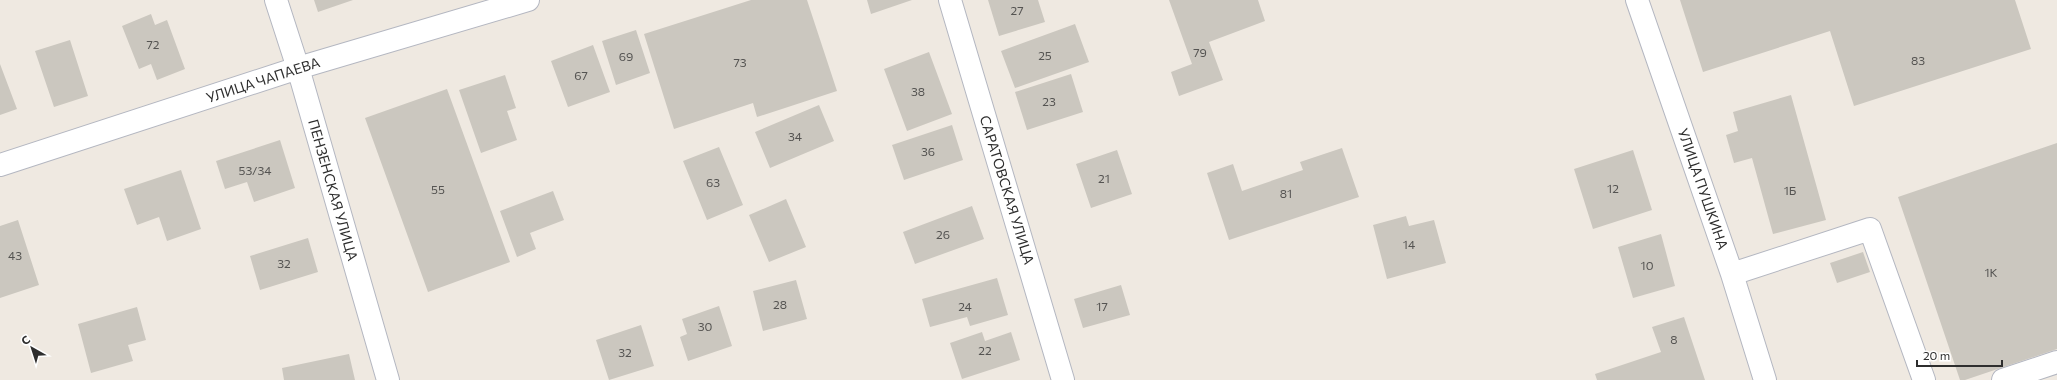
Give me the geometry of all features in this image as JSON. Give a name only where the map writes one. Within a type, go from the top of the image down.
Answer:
[{"type":"street","name":"ПЕНЗЕНСКАЯ УЛИЦА","points":[[276,0],[298,68],[388,380]]},
{"type":"street","name":"УЛИЦА ЧАПАЕВА","points":[[0,164],[298,68],[528,0]]},
{"type":"street","name":"САРАТОВСКАЯ УЛИЦА","points":[[950,0],[1063,380]]},
{"type":"street","name":"УЛИЦА ПУШКИНА","points":[[1637,0],[1732,274],[1765,380]]},
{"type":"street","points":[[1732,274],[1870,229],[1924,380]]},
{"type":"street","points":[[2003,380],[2057,362]]},
{"type":"building","points":[[314,0],[353,0],[318,12]]},
{"type":"building","points":[[751,0],[807,0],[837,91],[757,117],[753,103],[674,129],[644,34]]},
{"type":"building","points":[[867,0],[912,0],[871,14]]},
{"type":"building","points":[[988,0],[1038,0],[1045,22],[999,36]]},
{"type":"building","points":[[1169,0],[1258,0],[1265,21],[1209,42],[1223,80],[1179,96],[1171,72],[1192,64]]},
{"type":"building","points":[[1680,0],[2015,0],[2031,49],[1854,106],[1830,31],[1703,72]]},
{"type":"building","points":[[151,14],[155,25],[167,20],[185,69],[157,80],[151,64],[139,69],[122,26]]},
{"type":"building","points":[[1075,24],[1089,62],[1015,88],[1001,51]]},
{"type":"building","points":[[636,30],[650,73],[616,85],[602,41]]},
{"type":"building","points":[[70,40],[88,96],[54,107],[35,51]]},
{"type":"building","points":[[593,45],[610,92],[568,107],[551,61]]},
{"type":"building","points":[[929,52],[952,114],[907,131],[884,69]]},
{"type":"building","points":[[0,64],[17,109],[0,115]]},
{"type":"building","points":[[1071,74],[1083,112],[1027,130],[1015,92]]},
{"type":"building","points":[[505,75],[516,108],[507,111],[517,140],[481,153],[459,90]]},
{"type":"building","points":[[447,89],[510,262],[428,292],[365,118]]},
{"type":"building","points":[[1791,95],[1826,220],[1773,234],[1752,158],[1734,163],[1726,135],[1738,131],[1733,112]]},
{"type":"building","points":[[819,105],[834,141],[770,168],[755,132]]},
{"type":"building","points":[[952,125],[963,160],[904,180],[892,145]]},
{"type":"building","points":[[280,140],[295,188],[254,202],[247,182],[225,189],[216,161]]},
{"type":"building","points":[[2057,143],[2057,349],[1965,380],[1960,380],[1898,197]]},
{"type":"building","points":[[719,147],[743,205],[707,220],[683,161]]},
{"type":"building","points":[[1342,148],[1359,197],[1229,240],[1207,173],[1233,164],[1242,191],[1303,170],[1300,162]]},
{"type":"building","points":[[1117,150],[1132,194],[1091,208],[1076,164]]},
{"type":"building","points":[[1633,150],[1652,210],[1593,229],[1574,169]]},
{"type":"building","points":[[181,170],[201,229],[167,241],[159,217],[137,225],[124,189]]},
{"type":"building","points":[[553,191],[564,220],[530,233],[536,249],[517,257],[500,211]]},
{"type":"building","points":[[786,199],[806,247],[769,262],[749,215]]},
{"type":"building","points":[[972,206],[984,239],[915,264],[903,232]]},
{"type":"building","points":[[1406,216],[1409,226],[1434,220],[1446,263],[1387,279],[1373,225]]},
{"type":"building","points":[[18,220],[39,285],[0,298],[0,226]]},
{"type":"building","points":[[1661,234],[1675,286],[1633,298],[1618,247]]},
{"type":"building","points":[[308,238],[318,272],[260,290],[250,256]]},
{"type":"building","points":[[1863,252],[1870,272],[1837,283],[1830,263]]},
{"type":"building","points":[[997,278],[1008,315],[970,326],[967,317],[930,327],[922,299]]},
{"type":"building","points":[[796,280],[807,319],[763,331],[753,291]]},
{"type":"building","points":[[1121,285],[1130,315],[1083,328],[1074,299]]},
{"type":"building","points":[[719,306],[732,346],[688,361],[680,337],[687,334],[682,319]]},
{"type":"building","points":[[137,307],[146,340],[128,345],[133,361],[91,373],[78,324]]},
{"type":"building","points":[[1684,317],[1705,380],[1597,380],[1595,374],[1661,352],[1652,327]]},
{"type":"building","points":[[641,325],[654,366],[609,380],[596,340]]},
{"type":"building","points":[[982,332],[985,341],[1011,332],[1020,360],[962,379],[950,343]]},
{"type":"building","points":[[349,354],[355,380],[284,380],[282,368]]}]
